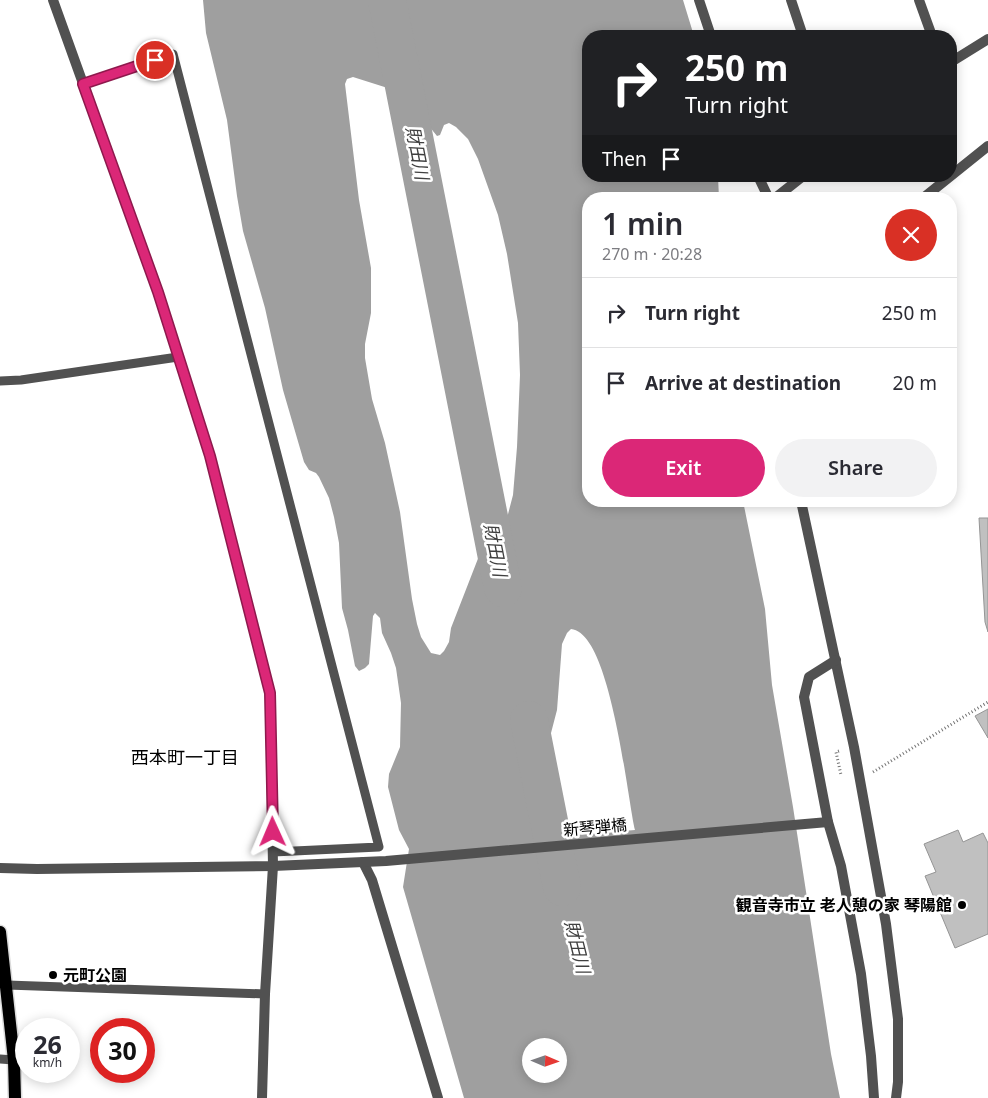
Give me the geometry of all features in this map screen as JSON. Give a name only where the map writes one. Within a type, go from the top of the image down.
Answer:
[{"type":"main road","points":[[0,932],[14,1060],[15,1098]]},
{"type":"street","points":[[53,0],[158,292],[210,456],[270,693],[273,866],[262,1098]]},
{"type":"street","points":[[699,0],[710,30]]},
{"type":"street","points":[[791,0],[801,30]]},
{"type":"street","points":[[919,0],[930,30]]},
{"type":"street","points":[[957,58],[988,39]]},
{"type":"street","points":[[957,171],[988,146]]},
{"type":"street","points":[[783,192],[795,182]]},
{"type":"street","points":[[931,192],[943,182]]},
{"type":"street","points":[[803,507],[860,780],[886,924],[898,1019],[898,1082],[896,1098]]},
{"type":"street","points":[[836,660],[809,677],[804,697],[828,822],[841,866],[861,974],[872,1056],[874,1098]]},
{"type":"street","name":"新琴弾橋","points":[[0,868],[273,866],[386,861],[828,822]]},
{"type":"street","points":[[363,862],[372,880],[438,1098]]},
{"type":"lane","points":[[83,84],[173,54],[379,847],[273,852]]},
{"type":"lane","points":[[0,381],[21,380],[178,357]]},
{"type":"lane","points":[[7,985],[266,994]]},
{"type":"lane","points":[[0,1059],[14,1060]]},
{"type":"path","points":[[860,780],[988,702]]},
{"type":"water","points":[[203,0],[683,0],[692,30],[582,30],[582,182],[718,182],[719,192],[582,192],[582,507],[744,507],[765,609],[772,685],[831,1054],[840,1098],[464,1098],[403,887],[409,849],[399,830],[388,787],[389,774],[400,747],[401,703],[396,668],[382,633],[380,618],[375,613],[373,616],[369,664],[359,671],[355,666],[342,608],[339,543],[334,517],[329,498],[319,477],[316,473],[309,470],[304,462],[283,390],[265,308],[243,231],[227,120],[206,33]],"holes":[[[353,77],[394,90],[412,105],[437,136],[440,135],[444,125],[449,123],[456,127],[468,139],[478,159],[498,215],[507,254],[518,323],[520,375],[513,495],[504,526],[485,545],[479,556],[451,628],[449,642],[440,655],[431,653],[421,637],[417,624],[400,512],[385,443],[372,399],[365,358],[365,344],[371,313],[371,268],[359,200],[345,84],[347,79]],[[571,629],[585,637],[597,657],[607,685],[622,753],[635,830],[540,838],[537,779],[557,710],[562,644]]]},
{"type":"building","points":[[979,518],[988,518],[988,632],[985,622]]},
{"type":"building","points":[[988,709],[988,738],[975,716]]},
{"type":"building","name":"観音寺市立 老人憩の家 琴陽館","points":[[958,830],[963,842],[983,833],[988,843],[988,934],[955,948],[925,876],[936,872],[924,844]]},
{"type":"waterway","name":"財田川","points":[[387,0],[503,588]]},
{"type":"waterway","name":"財田川","points":[[529,720],[562,887]]},
{"type":"place","name":"観音寺市立 老人憩の家 琴陽館","points":[[962,905]]},
{"type":"place","name":"元町公園","points":[[53,975]]},
{"type":"district","name":"西本町一丁目","points":[[185,758]]},
{"type":"route","points":[[155,60],[83,84],[158,292],[210,456],[270,693],[273,832]]}]
